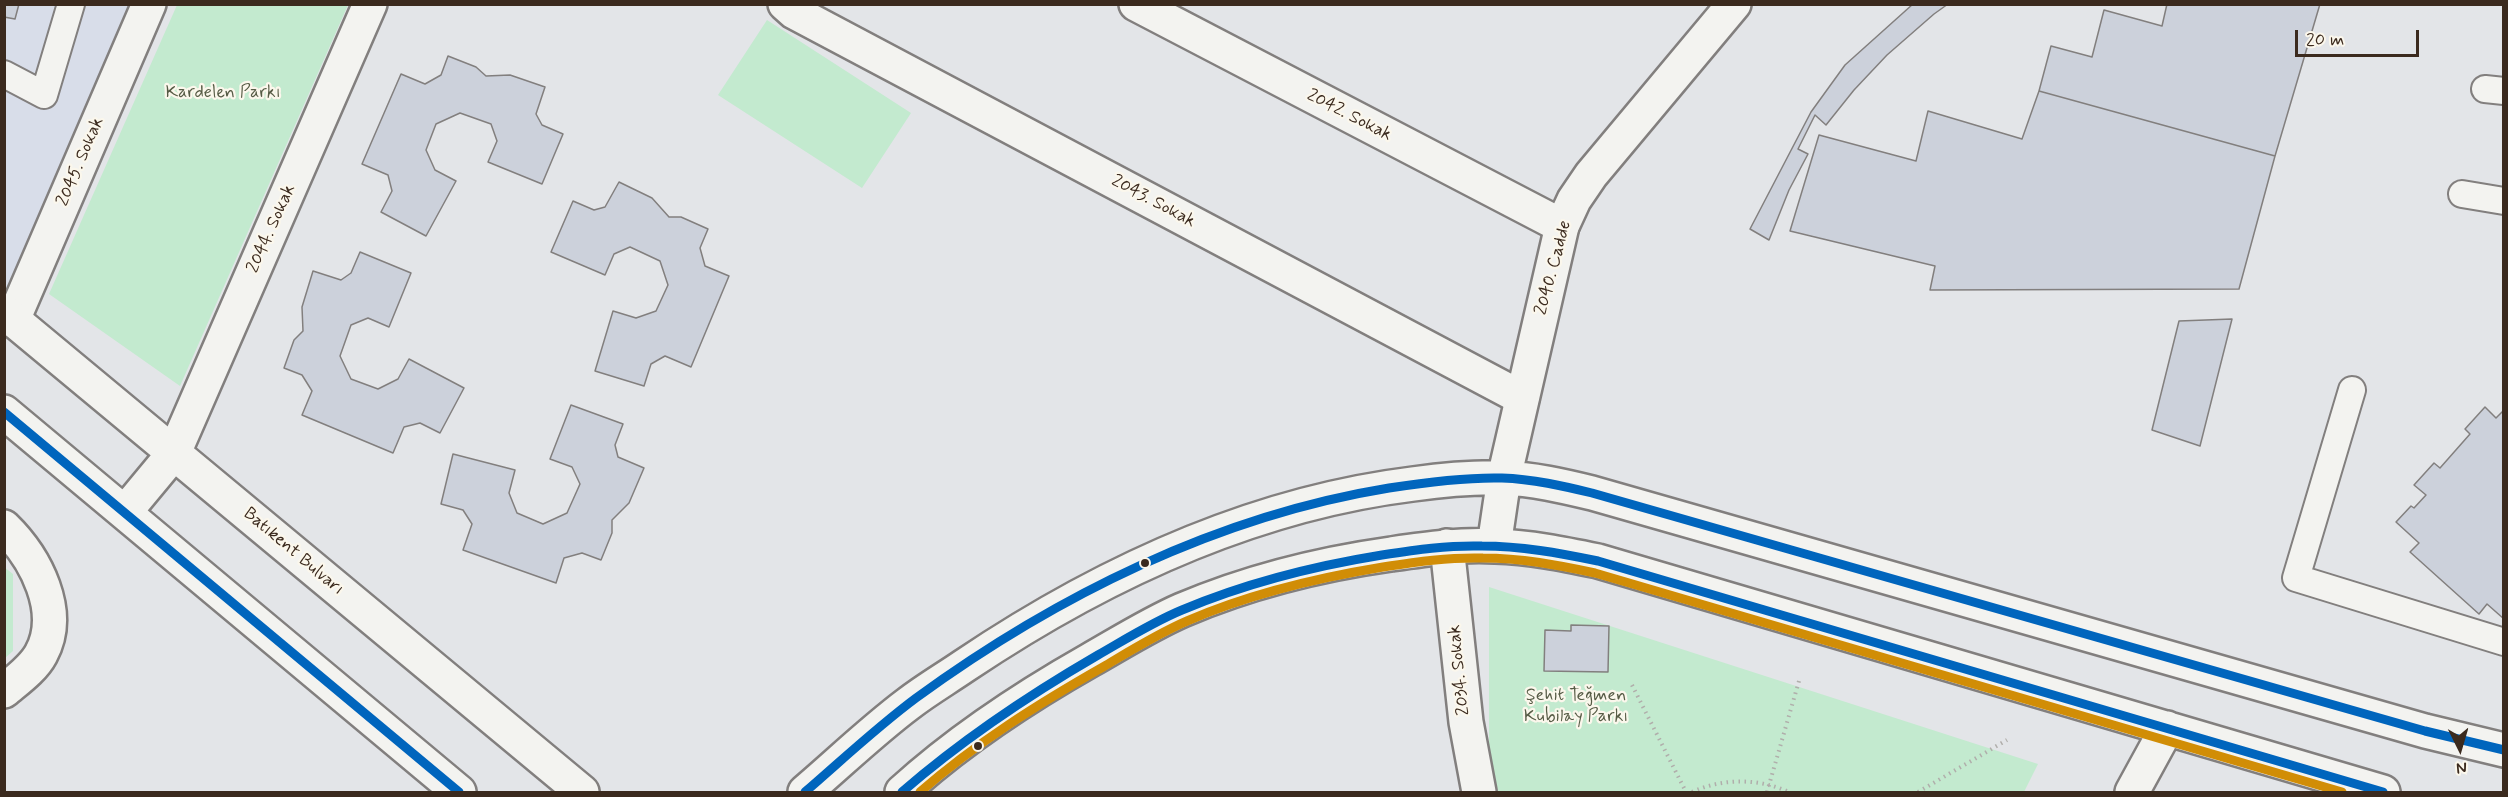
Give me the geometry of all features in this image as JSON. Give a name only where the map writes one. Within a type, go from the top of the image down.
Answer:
[{"type":"main road","name":"2045. Sokak","points":[[9,316],[149,4]]},
{"type":"main road","name":"2044. Sokak","points":[[125,512],[174,453],[370,4]]},
{"type":"main road","name":"2043. Sokak","points":[[784,4],[815,24],[1522,398]]},
{"type":"main road","name":"2042. Sokak","points":[[1136,4],[1562,226]]},
{"type":"main road","name":"2040. Cadde","points":[[1494,546],[1504,478],[1562,226],[1574,200],[1592,175],[1734,4]]},
{"type":"main road","name":"Batıkent Bulvarı","points":[[9,316],[582,792]]},
{"type":"main road","points":[[4,412],[459,792]]},
{"type":"main road","points":[[805,792],[907,704],[1045,615],[1127,571],[1218,532],[1311,502],[1383,487],[1472,478],[1504,478],[1555,484],[1592,493],[2425,731],[2504,750]]},
{"type":"main road","points":[[4,691],[27,672],[40,656],[48,639],[49,613],[36,569],[23,548],[5,528]]},
{"type":"main road","points":[[902,792],[929,767],[1021,700],[1181,610],[1258,584],[1345,561],[1447,546],[1494,546],[1542,550],[1598,561],[2383,792]]},
{"type":"main road","name":"2034. Sokak","points":[[1447,546],[1466,722],[1479,792]]},
{"type":"main road","points":[[2132,792],[2167,728]]},
{"type":"lane","points":[[4,74],[44,95],[71,4]]},
{"type":"lane","points":[[2462,194],[2504,201]]},
{"type":"lane","points":[[2352,390],[2296,578],[2504,642]]},
{"type":"path","points":[[1767,792],[1799,681]]},
{"type":"path","points":[[1632,685],[1686,792]]},
{"type":"path","points":[[1918,792],[2007,740]]},
{"type":"path","points":[[1692,792],[1706,786],[1740,780],[1770,785],[1789,792]]},
{"type":"shaded area","points":[[4,5],[149,5],[4,312]]},
{"type":"green space","name":"Kardelen Parkı","points":[[177,5],[348,5],[180,386],[49,294]]},
{"type":"green space","points":[[767,20],[911,113],[862,188],[718,95]]},
{"type":"green space","points":[[4,567],[13,574],[13,651],[5,658]]},
{"type":"green space","name":"Şehit Teğmen Kubilay Parkı","points":[[1489,587],[2038,764],[2024,792],[1498,792],[1489,747]]},
{"type":"building","points":[[4,4],[19,4],[15,19],[4,17]]},
{"type":"building","points":[[1913,4],[1948,4],[1887,55],[1854,90],[1826,125],[1815,115],[1798,149],[1808,154],[1789,190],[1769,240],[1750,229],[1811,112],[1845,65]]},
{"type":"building","points":[[2167,4],[2320,4],[2275,156],[2039,91],[2051,46],[2092,57],[2104,10],[2162,26]]},
{"type":"building","points":[[448,56],[476,67],[486,76],[510,75],[545,87],[536,114],[542,125],[563,134],[542,184],[488,162],[497,141],[491,124],[460,113],[436,124],[426,150],[435,170],[456,181],[426,236],[381,212],[392,191],[388,175],[362,164],[401,74],[425,84],[441,75]]},
{"type":"building","points":[[2039,91],[2275,156],[2239,289],[1930,290],[1935,266],[1790,231],[1819,135],[1916,161],[1928,111],[2022,139]]},
{"type":"building","points":[[619,182],[652,198],[669,217],[681,217],[708,229],[700,248],[705,266],[729,276],[691,367],[665,356],[651,364],[644,386],[595,371],[613,311],[636,318],[656,311],[668,285],[660,261],[630,247],[614,254],[605,275],[551,252],[573,201],[594,210],[605,207]]},
{"type":"building","points":[[360,252],[411,273],[389,327],[368,318],[351,325],[340,356],[351,379],[378,389],[398,379],[409,359],[464,388],[440,433],[420,423],[404,427],[393,453],[302,415],[312,391],[302,375],[284,368],[294,340],[303,331],[302,307],[313,271],[341,280],[351,273]]},
{"type":"building","points":[[2232,319],[2200,446],[2152,430],[2179,321]]},
{"type":"building","points":[[571,405],[623,424],[615,445],[618,457],[644,468],[629,503],[612,520],[612,533],[601,560],[582,553],[564,558],[556,583],[463,550],[472,524],[463,510],[441,504],[453,454],[515,470],[509,493],[517,513],[543,524],[567,513],[580,484],[572,467],[550,459]]},
{"type":"building","points":[[2485,407],[2496,418],[2504,410],[2504,619],[2487,604],[2479,614],[2410,552],[2419,543],[2396,522],[2411,506],[2414,508],[2426,495],[2414,485],[2434,463],[2440,468],[2470,434],[2465,429]]},
{"type":"building","points":[[1571,625],[1609,626],[1608,672],[1544,671],[1545,630],[1571,631]]},
{"type":"transit line","points":[[4,412],[459,792]]},
{"type":"transit line","points":[[805,792],[873,732],[969,661],[1025,626],[1140,565],[1262,518],[1325,501],[1417,484],[1488,478],[1536,481],[1592,493],[2425,731],[2504,750]]},
{"type":"transit line","points":[[902,792],[949,754],[1022,702],[1129,637],[1182,610],[1280,576],[1331,564],[1407,551],[1469,546],[1526,549],[1598,561],[2383,792]]},
{"type":"transit line","points":[[920,792],[963,757],[1031,710],[1165,631],[1210,611],[1259,595],[1358,571],[1433,560],[1470,558],[1525,561],[1595,573],[2342,792]]}]
